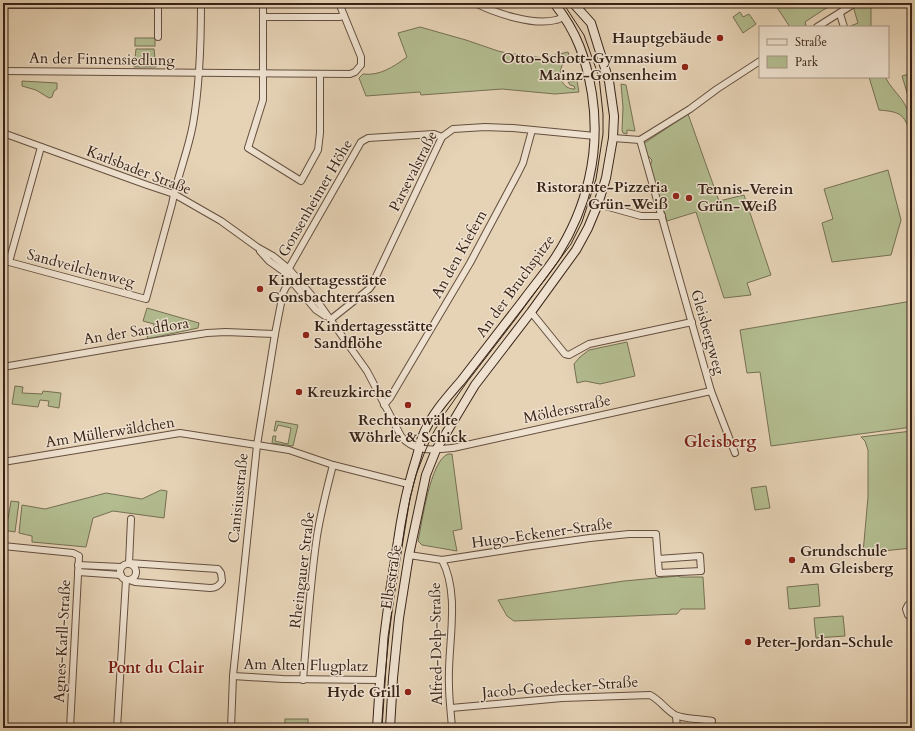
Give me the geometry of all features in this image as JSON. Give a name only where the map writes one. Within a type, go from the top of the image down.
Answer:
[{"type":"main road","name":"An der Bruchspitze","points":[[419,448],[422,437],[434,415],[550,265],[567,238],[583,202],[589,182],[592,164],[595,136],[595,112],[590,80],[583,54],[574,32],[554,3]]},
{"type":"main road","name":"An der Bruchspitze","points":[[444,436],[475,385],[576,250],[588,228],[598,204],[606,178],[613,138],[614,116],[606,67],[591,23],[573,3]]},
{"type":"main road","name":"Elbestraße","points":[[390,728],[396,644],[408,555],[433,450],[444,436]]},
{"type":"main road","name":"Elbestraße","points":[[377,728],[379,680],[389,594],[408,484],[419,448]]},
{"type":"street","points":[[174,194],[192,126],[200,72],[201,3]]},
{"type":"street","points":[[263,3],[263,100],[248,148],[301,181],[318,150],[320,133],[320,74]]},
{"type":"street","points":[[263,17],[344,16],[339,3]]},
{"type":"street","points":[[475,3],[485,8],[522,19],[539,21],[556,20],[564,16]]},
{"type":"street","points":[[3,5],[158,4],[158,37]]},
{"type":"street","points":[[819,26],[852,5]]},
{"type":"street","points":[[840,14],[844,26]]},
{"type":"street","name":"An der Finnensiedlung","points":[[3,71],[350,74],[355,72],[361,66],[361,58],[344,16]]},
{"type":"street","points":[[613,138],[640,140],[759,62]]},
{"type":"street","name":"Parsevalstraße","points":[[330,320],[372,285],[442,137],[453,129],[485,127],[513,128],[595,136]]},
{"type":"street","name":"An den Kiefern","points":[[384,405],[390,398],[470,263],[523,163],[532,130]]},
{"type":"street","name":"Karlsbader Straße","points":[[3,134],[174,194],[221,221],[257,247],[273,256],[292,279],[320,305],[367,371],[403,439],[419,448]]},
{"type":"street","name":"Gonsenheimer Höhe","points":[[287,272],[361,142],[368,138],[434,134],[442,137]]},
{"type":"street","name":"Gleisbergweg","points":[[640,140],[711,391],[735,453]]},
{"type":"street","name":"Sandveilchenweg","points":[[41,147],[9,262],[146,299],[174,194]]},
{"type":"street","points":[[598,204],[642,216],[662,216]]},
{"type":"street","name":"Canisiusstraße","points":[[231,728],[233,676],[257,445],[283,293],[292,279]]},
{"type":"street","points":[[531,312],[565,354],[569,355],[589,344],[692,322]]},
{"type":"street","name":"An der Sandflora","points":[[3,367],[207,333],[226,332],[275,334]]},
{"type":"street","name":"Möldersstraße","points":[[433,450],[461,446],[711,391]]},
{"type":"street","name":"Am Müllerwäldchen","points":[[3,462],[180,433],[289,450],[333,464],[408,484]]},
{"type":"street","points":[[419,448],[433,450]]},
{"type":"street","name":"Rheingauer Straße","points":[[303,680],[313,568],[324,504],[333,464]]},
{"type":"street","points":[[129,563],[132,519]]},
{"type":"street","name":"Hugo-Eckener-Straße","points":[[408,555],[442,560],[532,546],[629,534],[656,534],[659,573],[701,571],[700,556],[658,558]]},
{"type":"street","name":"Agnes-Karll-Straße","points":[[3,546],[73,553],[79,556],[70,728]]},
{"type":"street","name":"Alfred-Delp-Straße","points":[[442,560],[447,570],[450,582],[452,606],[448,684],[452,728]]},
{"type":"street","points":[[128,580],[133,579],[137,573],[136,567],[129,563]]},
{"type":"street","points":[[78,565],[121,567],[129,563],[218,569],[221,573],[222,581],[215,588],[210,588],[135,582],[120,575],[78,572]]},
{"type":"street","points":[[120,575],[121,567]]},
{"type":"street","points":[[117,728],[128,580]]},
{"type":"street","points":[[912,603],[908,605],[906,609],[908,615],[912,618]]},
{"type":"street","name":"Am Alten Flugplatz","points":[[233,676],[303,680],[379,680]]},
{"type":"street","name":"Jacob-Goedecker-Straße","points":[[451,708],[556,698],[650,695],[656,698],[676,716]]},
{"type":"street","points":[[677,728],[676,716],[712,721]]},
{"type":"green space","points":[[774,3],[837,3],[805,22],[806,25],[804,26],[789,26]]},
{"type":"green space","points":[[837,3],[853,3],[842,9]]},
{"type":"green space","points":[[859,3],[871,3],[871,26],[850,26],[858,23],[853,6]]},
{"type":"green space","points":[[740,12],[743,17],[749,14],[756,24],[743,33],[733,17]]},
{"type":"green space","points":[[420,27],[507,53],[543,58],[568,52],[570,58],[565,61],[562,66],[560,76],[565,85],[569,88],[575,89],[574,86],[570,85],[568,82],[577,81],[579,92],[555,94],[502,89],[421,95],[420,92],[366,96],[359,78],[363,74],[375,74],[386,70],[407,57],[398,33]]},
{"type":"green space","points":[[135,38],[155,38],[155,46],[135,46]]},
{"type":"green space","points":[[136,49],[154,49],[156,67],[134,67]]},
{"type":"green space","points":[[912,73],[912,109],[902,76]]},
{"type":"green space","points":[[869,78],[886,78],[902,100],[907,108],[910,118],[912,137],[902,116],[893,112],[879,110]]},
{"type":"green space","points":[[22,81],[57,83],[57,89],[54,91],[52,97],[49,98],[36,90],[22,86]]},
{"type":"green space","points":[[621,84],[626,85],[635,131],[627,130],[627,134],[623,133],[622,130],[623,107]]},
{"type":"green space","name":"Tennis-Verein Grün-Weiß","points":[[688,114],[719,201],[744,195],[771,275],[747,283],[751,295],[724,298],[696,212],[667,221],[650,167],[652,160],[647,155],[643,144]]},
{"type":"green space","points":[[888,170],[901,220],[891,255],[832,262],[822,223],[833,219],[824,189]]},
{"type":"green space","points":[[912,301],[912,427],[771,446],[760,372],[747,373],[740,330]]},
{"type":"green space","points":[[147,308],[199,323],[198,328],[147,339],[149,331],[153,331],[154,324],[143,321]]},
{"type":"green space","points":[[627,342],[635,376],[600,384],[585,381],[577,383],[574,364],[580,357],[589,350]]},
{"type":"green space","points":[[15,386],[23,387],[22,393],[42,394],[43,391],[61,393],[59,408],[48,406],[49,401],[40,400],[38,407],[12,404]]},
{"type":"green space","points":[[276,421],[298,425],[293,446],[272,443],[273,436],[276,436],[275,441],[288,444],[291,428],[278,425],[276,431],[274,431]]},
{"type":"green space","points":[[912,431],[912,548],[863,553],[868,497],[868,450],[865,441],[861,437]]},
{"type":"green space","points":[[448,454],[452,454],[462,529],[453,531],[457,551],[422,545],[418,541],[428,493],[436,468],[442,459]]},
{"type":"green space","points":[[766,486],[770,508],[755,510],[751,488]]},
{"type":"green space","points":[[161,490],[167,491],[164,518],[113,511],[93,518],[86,547],[32,542],[32,536],[19,533],[22,505],[45,509],[106,493],[142,499]]},
{"type":"green space","points":[[11,501],[19,502],[15,532],[3,530],[3,518],[8,519]]},
{"type":"green space","points":[[678,576],[703,577],[705,609],[681,609],[677,614],[514,621],[507,616],[498,600],[624,581]]},
{"type":"green space","points":[[818,584],[820,606],[789,609],[787,587]]},
{"type":"green space","points":[[843,616],[845,636],[816,638],[814,618]]},
{"type":"green space","points":[[285,719],[308,719],[308,728],[285,728]]},
{"type":"tram line","points":[[382,728],[388,637],[394,596],[410,498],[416,475],[424,454],[432,435],[443,416],[571,244],[582,222],[596,179],[603,134],[603,114],[599,77],[584,35],[563,3]]},
{"type":"place","name":"Hauptgebäude","points":[[720,38]]},
{"type":"place","name":"Otto-Schott-Gymnasium Mainz-Gonsenheim","points":[[685,67]]},
{"type":"place","name":"Ristorante-Pizzeria Grün-Weiß","points":[[676,196]]},
{"type":"place","name":"Tennis-Verein Grün-Weiß","points":[[689,198]]},
{"type":"place","name":"Kindertagesstätte Gonsbachterrassen","points":[[260,289]]},
{"type":"place","name":"Kindertagesstätte Sandflöhe","points":[[306,335]]},
{"type":"place","name":"Kreuzkirche","points":[[299,392]]},
{"type":"place","name":"Rechtsanwälte Wöhrle & Schick","points":[[408,405]]},
{"type":"place","name":"Grundschule Am Gleisberg","points":[[792,560]]},
{"type":"place","name":"Peter-Jordan-Schule","points":[[748,642]]},
{"type":"place","name":"Hyde Grill","points":[[408,692]]},
{"type":"district","name":"Gleisberg","points":[[720,441]]},
{"type":"district","name":"Pont du Clair","points":[[156,668]]}]
